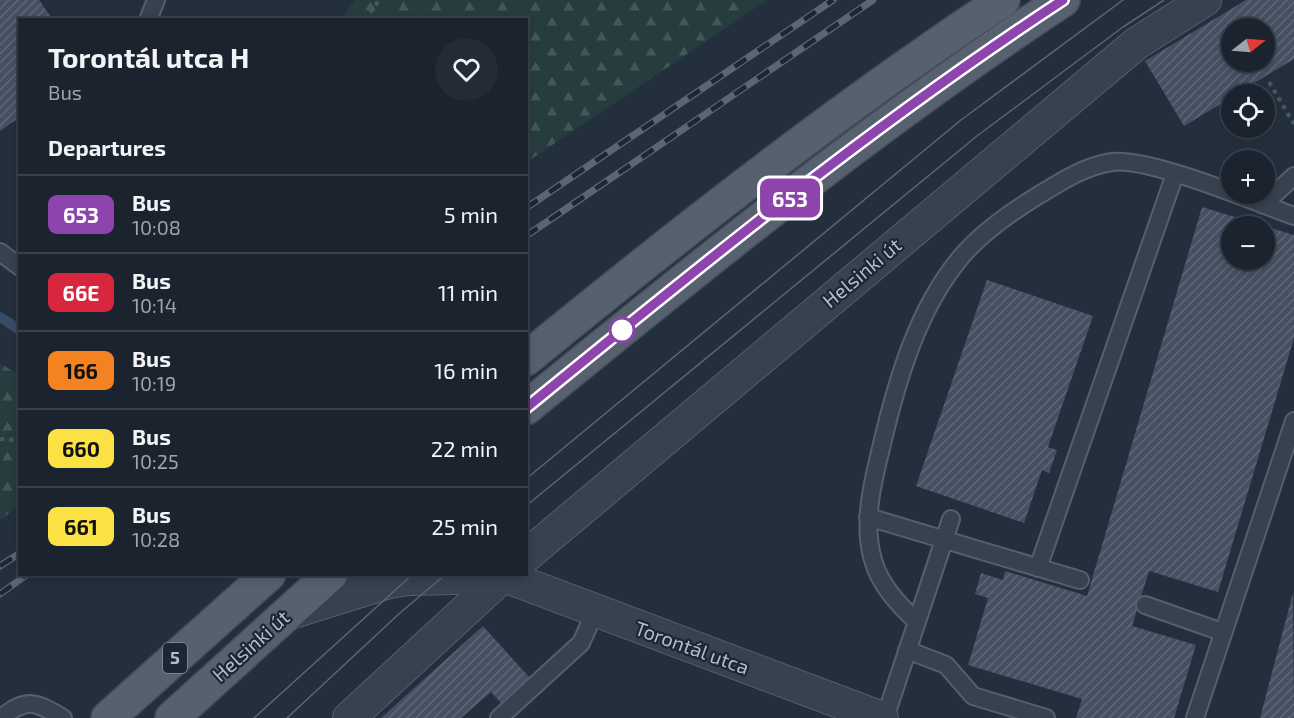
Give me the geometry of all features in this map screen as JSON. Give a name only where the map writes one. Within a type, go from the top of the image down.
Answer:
[{"type":"main road","points":[[528,357],[670,241],[953,33],[1003,0]]},
{"type":"main road","points":[[528,406],[696,269],[974,59],[1063,0]]},
{"type":"main road","name":"Helsinki út","points":[[108,718],[267,576]]},
{"type":"main road","name":"Helsinki út","points":[[172,718],[329,576]]},
{"type":"street","name":"Helsinki út","points":[[528,554],[1137,43],[1205,0]]},
{"type":"street","name":"Torontál utca","points":[[283,616],[389,582],[479,576]]},
{"type":"street","points":[[349,718],[502,576]]},
{"type":"street","name":"Torontál utca","points":[[505,576],[595,612],[883,718]]},
{"type":"lane","points":[[149,18],[156,0]]},
{"type":"lane","points":[[917,622],[897,603],[877,572],[870,546],[868,517],[889,415],[910,351],[929,305],[962,256],[1017,209],[1067,178],[1095,165],[1115,162],[1136,163],[1175,174],[1294,216]]},
{"type":"lane","points":[[1038,568],[1175,174]]},
{"type":"lane","points":[[1263,205],[1294,176]]},
{"type":"lane","points":[[0,252],[18,266]]},
{"type":"lane","points":[[1196,718],[1222,632],[1294,421]]},
{"type":"lane","points":[[868,517],[1080,580]]},
{"type":"lane","points":[[883,718],[951,519]]},
{"type":"lane","points":[[1145,605],[1222,632]]},
{"type":"lane","points":[[499,718],[581,643],[595,612]]},
{"type":"lane","points":[[907,650],[946,665],[973,696],[1046,718]]},
{"type":"lane","points":[[1,718],[16,705],[38,703],[63,718]]},
{"type":"path","points":[[366,18],[379,0]]},
{"type":"path","points":[[1269,82],[1294,124]]},
{"type":"path","points":[[0,439],[18,440]]},
{"type":"green space","points":[[355,0],[767,0],[528,161],[528,18],[342,18]]},
{"type":"green space","points":[[0,363],[18,375],[18,507],[0,520]]},
{"type":"building","points":[[0,0],[39,0],[52,18],[18,18],[18,118],[0,131]]},
{"type":"building","points":[[1246,0],[1294,0],[1294,59],[1275,70],[1275,18],[1221,18],[1221,72],[1272,72],[1253,84],[1221,84],[1221,104],[1184,126],[1145,61]]},
{"type":"building","points":[[1202,207],[1232,216],[1221,216],[1221,270],[1275,270],[1275,229],[1294,235],[1294,338],[1218,592],[1149,571],[1132,626],[1196,645],[1174,718],[1076,718],[1082,699],[968,665],[988,598],[975,594],[981,573],[1003,580],[1005,571],[1087,596]]},
{"type":"building","points":[[987,280],[1093,316],[1048,447],[1057,450],[1049,473],[1042,470],[1024,523],[916,486]]},
{"type":"building","points":[[1293,593],[1294,718],[1260,718]]},
{"type":"building","points":[[483,626],[529,677],[501,703],[491,692],[461,718],[381,718]]},
{"type":"waterway","points":[[0,317],[18,329]]},
{"type":"tram line","points":[[528,477],[961,120],[1123,0]]},
{"type":"tram line","points":[[528,504],[977,136],[1123,27],[1164,0]]},
{"type":"tram line","points":[[254,718],[411,576]]},
{"type":"tram line","points":[[287,718],[401,612],[444,576]]},
{"type":"railway","points":[[528,207],[833,0]]},
{"type":"railway","points":[[528,235],[873,0]]},
{"type":"railway","points":[[0,566],[18,554]]},
{"type":"railway","points":[[0,594],[25,576]]},
{"type":"bus line","name":"653","points":[[528,406],[696,269],[974,59],[1063,0]]}]
